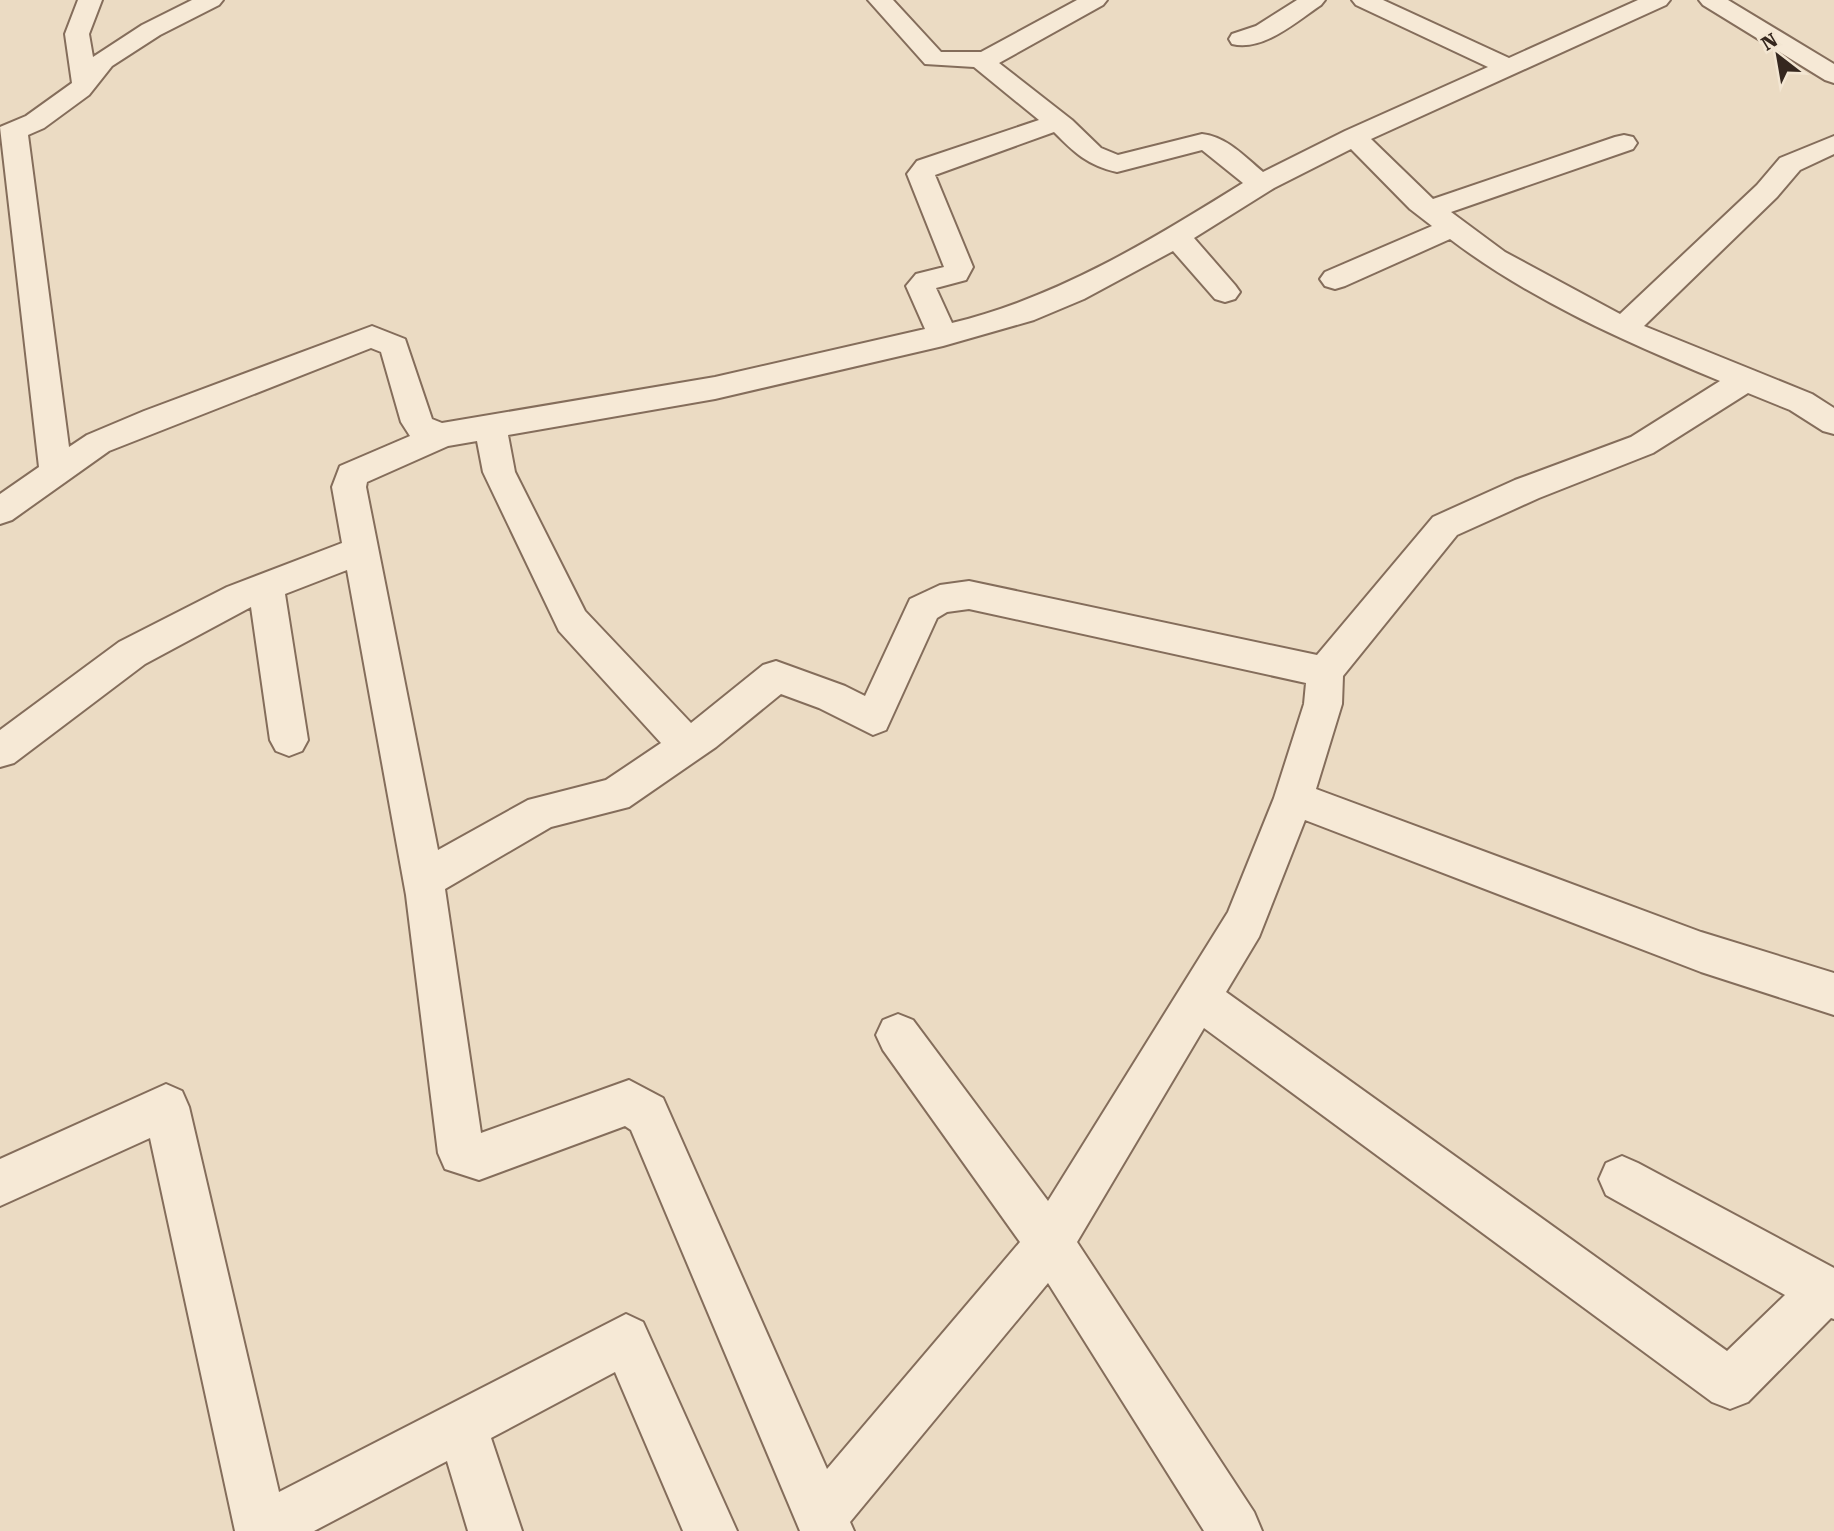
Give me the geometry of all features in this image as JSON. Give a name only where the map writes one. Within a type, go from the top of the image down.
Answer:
[{"type":"street","points":[[85,85],[77,34],[90,0]]},
{"type":"street","points":[[56,470],[7,134],[35,122],[85,85],[103,61],[151,30],[211,0]]},
{"type":"street","points":[[880,0],[934,59],[986,60],[1095,0]]},
{"type":"street","points":[[1241,39],[1265,31],[1313,0]]},
{"type":"street","points":[[1364,0],[1508,67]]},
{"type":"street","points":[[1711,0],[1834,75]]},
{"type":"street","points":[[1638,3],[1508,67],[1354,137],[1261,184],[1176,236],[1074,292],[1023,313],[943,336],[715,388],[442,435],[349,479],[423,880],[461,1153],[478,1157],[629,1102],[647,1114],[824,1524],[1050,1243],[1244,923],[1294,798],[1323,704],[1325,672],[1445,526],[1527,489],[1642,445],[1743,381]]},
{"type":"street","points":[[986,60],[985,65],[1057,122],[1091,154],[1116,164],[1202,142],[1212,143],[1261,184]]},
{"type":"street","points":[[943,336],[921,286],[926,281],[956,273],[959,267],[921,174],[927,167],[1057,122]]},
{"type":"street","points":[[1354,137],[1442,218],[1495,259],[1623,329],[1743,381],[1801,402],[1834,423]]},
{"type":"street","points":[[1335,279],[1442,218],[1624,143]]},
{"type":"street","points":[[1623,329],[1767,191],[1790,164],[1834,144]]},
{"type":"street","points":[[1176,236],[1225,292]]},
{"type":"street","points":[[0,511],[98,443],[372,336],[394,346],[417,422],[424,432],[442,435]]},
{"type":"street","points":[[491,428],[499,472],[572,621],[688,746]]},
{"type":"street","points":[[0,751],[132,653],[239,597],[361,550]]},
{"type":"street","points":[[266,586],[289,740]]},
{"type":"street","points":[[423,880],[542,812],[615,795],[688,746],[776,676],[832,697],[873,719],[923,609],[940,599],[969,596],[1325,672]]},
{"type":"street","points":[[1294,798],[1701,952],[1834,994]]},
{"type":"street","points":[[1198,998],[1730,1384],[1829,1293],[1622,1179]]},
{"type":"street","points":[[898,1035],[1050,1243],[1235,1531]]},
{"type":"street","points":[[0,1183],[166,1107],[262,1530],[626,1339],[710,1531]]},
{"type":"street","points":[[461,1425],[495,1531]]}]
